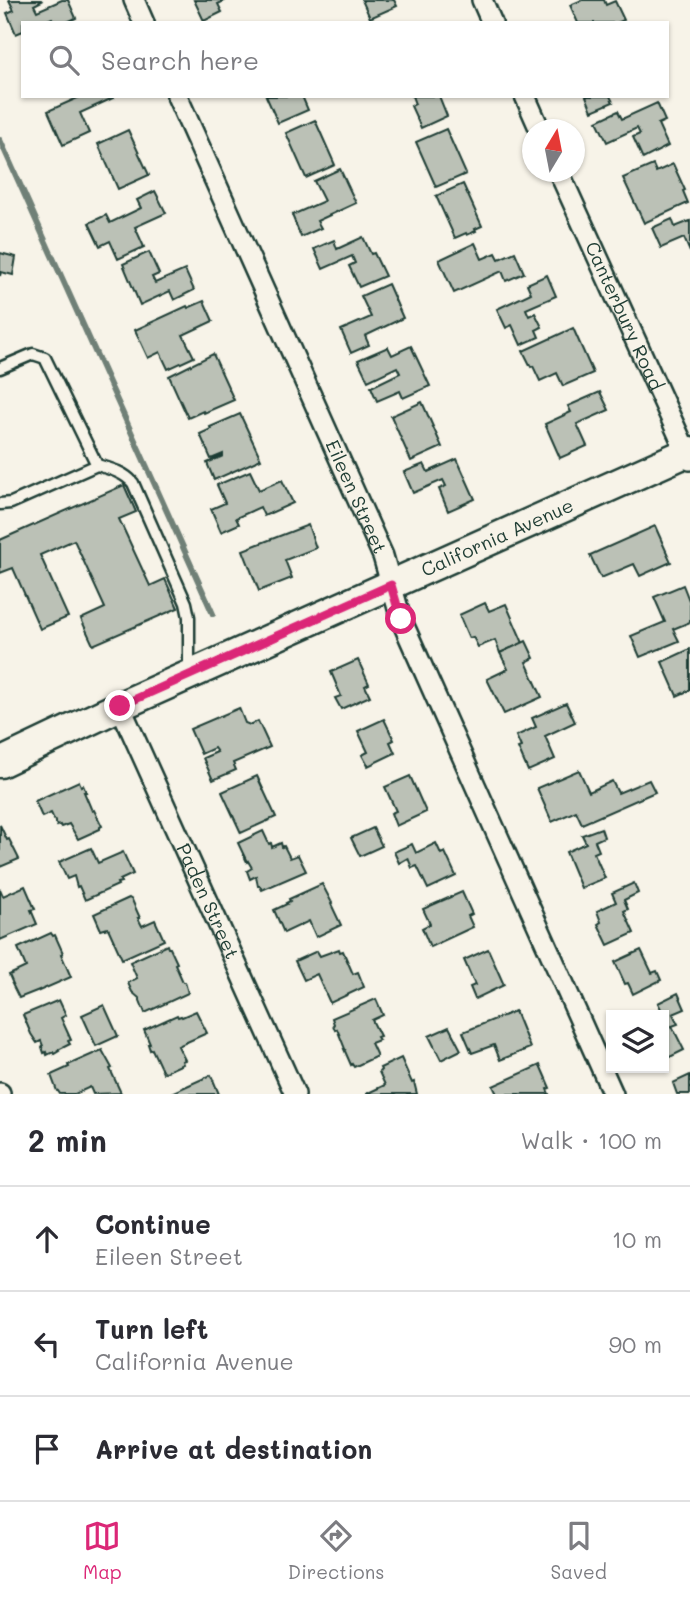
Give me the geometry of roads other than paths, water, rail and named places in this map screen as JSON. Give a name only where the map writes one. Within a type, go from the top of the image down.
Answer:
[{"type":"main road","name":"California Avenue","points":[[0,763],[120,706],[689,455]]},
{"type":"street","points":[[134,0],[143,21]]},
{"type":"street","points":[[482,0],[491,21]]},
{"type":"street","name":"Eileen Street","points":[[178,98],[383,556],[401,619],[613,1094]]},
{"type":"street","points":[[526,98],[535,119]]},
{"type":"street","name":"Canterbury Road","points":[[564,182],[689,455]]},
{"type":"street","name":"Paden Street","points":[[120,706],[295,1094]]},
{"type":"lane","points":[[0,368],[33,354],[45,358],[97,465]]},
{"type":"lane","points":[[0,503],[11,503],[97,465],[129,478],[186,603],[189,617],[189,676]]},
{"type":"waterway","points":[[0,140],[213,614]]}]
